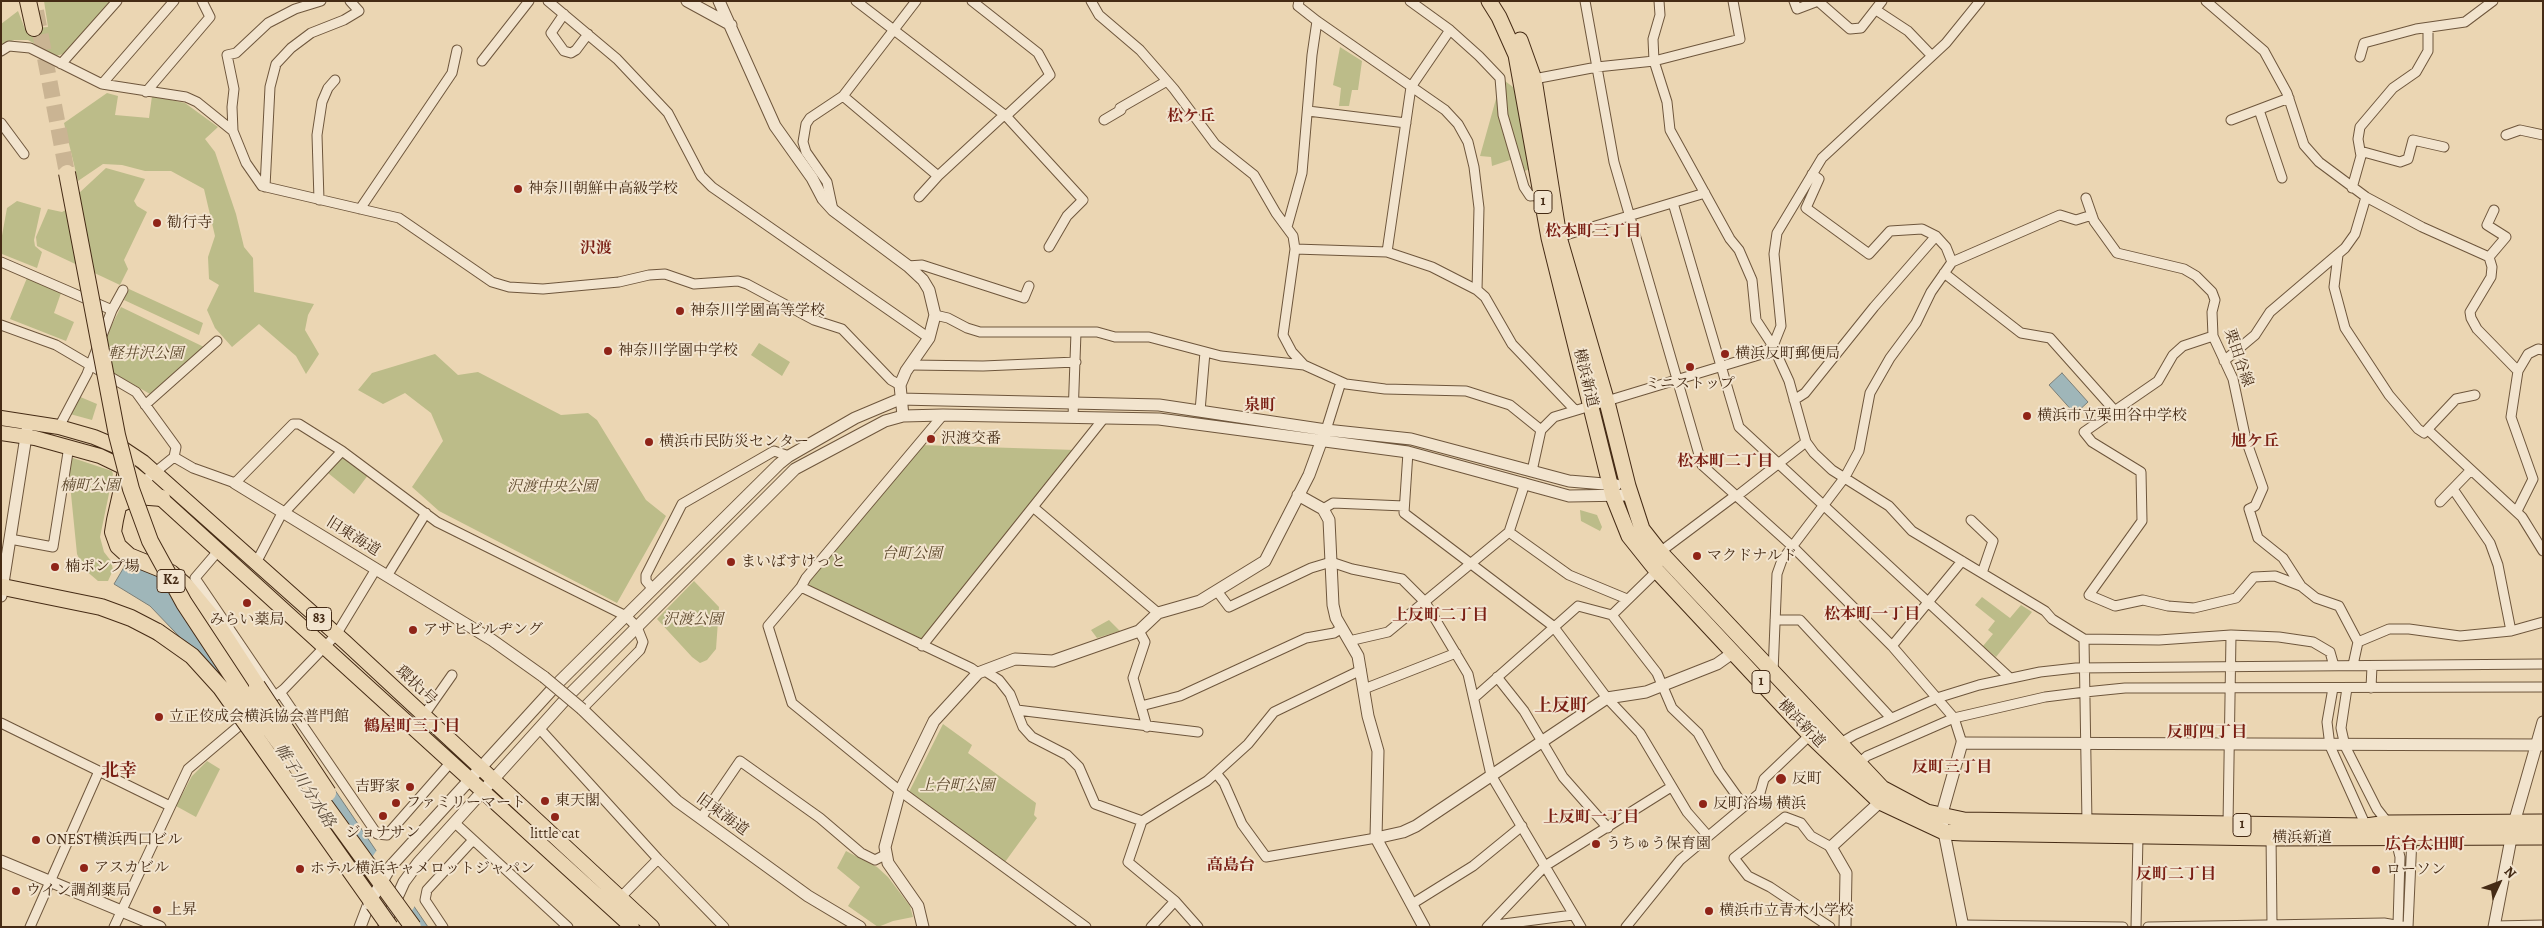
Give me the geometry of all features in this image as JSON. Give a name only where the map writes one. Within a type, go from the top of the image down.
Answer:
[{"type":"highway","points":[[28,1],[34,28]]},
{"type":"highway","name":"横浜新道","points":[[1489,1],[1499,17],[1516,55],[1549,238],[1600,404],[1642,529],[1660,552],[1773,674],[1882,788],[1941,817],[1964,820],[2228,824],[2271,832],[2366,826],[2391,830],[2412,837],[2543,837]]},
{"type":"highway","name":"横浜新道","points":[[1500,1],[1526,54],[1534,79],[1559,237],[1600,404],[1612,490],[1629,536],[1657,571],[1810,735],[1880,802],[1944,832],[2138,836],[2391,830],[2543,822]]},
{"type":"highway","name":"K2","points":[[400,927],[238,695],[170,591],[145,543],[125,490],[111,435],[64,174],[117,435],[131,489],[150,540],[184,603],[242,691],[414,927]]},
{"type":"highway","points":[[126,450],[127,469],[113,532],[118,546],[129,556],[171,573],[186,586],[215,621],[414,927]]},
{"type":"highway","points":[[118,506],[137,496],[162,498]]},
{"type":"highway","points":[[2,592],[101,607],[131,618],[158,632],[192,656],[221,688],[390,927]]},
{"type":"main road","name":"83","points":[[1,418],[59,427],[94,437],[126,450],[156,472]]},
{"type":"main road","name":"83","points":[[1,433],[26,436],[69,446],[100,456],[127,469],[143,482]]},
{"type":"main road","name":"環状1号","points":[[156,472],[424,715],[480,769],[487,786]]},
{"type":"main road","name":"環状1号","points":[[143,482],[470,779],[487,786],[616,902],[652,927]]},
{"type":"main road","name":"環状1号","points":[[616,902],[632,927]]},
{"type":"street","points":[[61,64],[116,1]]},
{"type":"street","points":[[102,84],[174,1]]},
{"type":"street","points":[[146,92],[210,17],[202,1]]},
{"type":"street","points":[[321,1],[295,9],[268,23],[236,53],[227,55],[234,89],[232,107],[233,130],[246,163],[265,188],[399,218],[492,282],[509,287],[543,289],[619,282],[649,275],[665,274],[694,284],[738,281],[814,320],[842,329],[892,380],[900,384]]},
{"type":"street","points":[[265,188],[270,87],[276,64],[306,36],[358,11],[350,1]]},
{"type":"street","points":[[482,61],[529,1]]},
{"type":"street","points":[[548,1],[617,59],[668,114],[701,176],[712,187],[928,338]]},
{"type":"street","points":[[687,1],[730,25]]},
{"type":"street","points":[[719,1],[775,126],[812,178],[823,199],[833,210],[886,246],[923,280],[929,290],[935,315],[928,338],[900,384],[903,416]]},
{"type":"street","points":[[856,1],[1005,116],[1083,200],[1067,216],[1050,247]]},
{"type":"street","points":[[833,210],[827,182],[806,152],[803,142],[806,124],[810,118],[843,96],[916,1]]},
{"type":"street","points":[[919,197],[938,176],[1050,75],[1038,53],[972,1]]},
{"type":"street","points":[[1091,1],[1100,15],[1140,50],[1167,81],[1215,144],[1254,175],[1276,213],[1293,236],[1294,249],[1283,335],[1292,352],[1304,365]]},
{"type":"street","points":[[1298,1],[1298,6],[1445,110],[1458,124],[1468,142],[1474,166],[1478,208],[1477,290]]},
{"type":"street","points":[[1410,1],[1450,30],[1500,78],[1504,115],[1524,187],[1530,196],[1542,195]]},
{"type":"street","points":[[1586,1],[1614,162],[1702,465],[1792,546],[1892,646],[1954,718],[1962,743],[1941,817],[1963,926],[2123,927]]},
{"type":"street","points":[[1659,1],[1660,15],[1653,38],[1654,61],[1667,102],[1670,130],[1730,239],[1739,250],[1752,280],[1756,320],[1772,346],[1789,381],[1806,442],[1832,470],[1846,477],[1889,506],[1912,531],[2045,610],[2052,619],[2084,639],[2159,640],[2231,635],[2279,637],[2313,642],[2330,652],[2334,666]]},
{"type":"street","points":[[1534,79],[1597,67],[1654,61],[1740,39],[1733,1]]},
{"type":"street","points":[[1794,1],[1797,9],[1818,1],[1850,29],[1861,28],[1882,1]]},
{"type":"street","points":[[1532,472],[1541,430],[1554,417],[1762,354],[1772,346],[1781,326],[1774,254],[1777,233],[1812,174],[1822,158],[1932,56],[1965,22],[1980,1]]},
{"type":"street","points":[[2206,1],[2264,51],[2289,98],[2304,144],[2319,162],[2366,197],[2422,227],[2489,257],[2492,267],[2491,277],[2470,312],[2471,318],[2477,329],[2518,371]]},
{"type":"street","points":[[2360,57],[2364,43],[2428,28],[2465,22],[2493,1]]},
{"type":"street","points":[[1876,10],[1908,31],[1932,56]]},
{"type":"street","points":[[564,14],[551,33],[564,51],[571,53],[576,50],[588,34]]},
{"type":"street","points":[[1287,228],[1302,174],[1312,55],[1318,21]]},
{"type":"street","points":[[2352,188],[2361,156],[2358,140],[2360,127],[2393,88],[2416,72],[2428,51],[2428,28]]},
{"type":"street","points":[[1387,252],[1411,87],[1450,30]]},
{"type":"street","points":[[1,51],[9,46],[30,48],[102,84],[146,92],[173,94],[197,102],[233,130]]},
{"type":"street","points":[[360,209],[452,73],[457,50]]},
{"type":"street","points":[[319,200],[317,135],[322,102],[328,88],[335,80]]},
{"type":"street","points":[[1104,120],[1121,110],[1120,108],[1167,81]]},
{"type":"street","points":[[843,96],[938,176]]},
{"type":"street","points":[[2231,120],[2289,98]]},
{"type":"street","points":[[2259,110],[2282,178]]},
{"type":"street","points":[[1308,111],[1406,123]]},
{"type":"street","points":[[1,123],[24,154]]},
{"type":"street","points":[[2506,135],[2520,130],[2543,135]]},
{"type":"street","points":[[2360,151],[2400,162],[2408,159],[2413,140],[2444,147]]},
{"type":"street","points":[[1812,174],[1819,179],[1806,208],[1869,254],[1890,231],[1922,229],[1936,236],[1946,247],[1952,262]]},
{"type":"street","points":[[1559,237],[1705,193]]},
{"type":"street","points":[[2224,360],[2255,335],[2270,312],[2338,255],[2355,234],[2366,197]]},
{"type":"street","name":"栗田谷線","points":[[2086,198],[2102,236],[2117,253],[2184,269],[2196,276],[2212,292],[2214,300],[2212,312],[2213,336],[2233,379],[2246,440],[2263,488],[2255,506],[2248,510],[2258,538],[2283,558],[2301,586],[2316,598],[2339,606],[2358,642]]},
{"type":"street","points":[[1673,203],[1739,427],[2010,678]]},
{"type":"street","points":[[2489,257],[2506,237],[2487,225],[2494,210]]},
{"type":"street","points":[[1773,674],[1777,574],[1782,560],[1846,477],[1859,451],[1870,393],[1893,352],[1916,323],[1931,292],[1944,273],[1952,262],[2060,215],[2076,220],[2092,215]]},
{"type":"street","points":[[1794,400],[1805,393],[1874,307],[1936,236]]},
{"type":"street","points":[[1294,249],[1387,252],[1432,267],[1477,290],[1485,297],[1512,344],[1575,410]]},
{"type":"street","points":[[2338,255],[2334,287],[2345,328],[2394,403],[2418,429],[2424,433],[2456,399],[2474,395]]},
{"type":"street","points":[[1,262],[112,310]]},
{"type":"street","points":[[908,266],[922,265],[1024,298],[1029,286]]},
{"type":"street","points":[[1944,273],[2021,333],[2050,338],[2114,411]]},
{"type":"street","points":[[59,427],[90,366],[112,310],[123,290]]},
{"type":"street","points":[[935,315],[948,318],[967,328],[980,332],[1097,332],[1115,337],[1149,337],[1222,356],[1304,365],[1341,382],[1385,389],[1466,391],[1485,395],[1510,405],[1541,430]]},
{"type":"street","points":[[1,325],[56,345],[136,392],[176,447],[174,457],[143,482]]},
{"type":"street","points":[[1073,417],[1076,332]]},
{"type":"street","points":[[2213,336],[2183,346],[2173,355],[2158,381],[2084,432],[2092,442],[2141,472],[2142,521],[2089,595],[2115,606],[2143,600],[2168,606],[2194,608],[2236,598],[2254,577],[2275,576],[2301,586]]},
{"type":"street","points":[[145,405],[217,341]]},
{"type":"street","points":[[2516,511],[2533,479],[2511,417],[2518,371],[2528,354],[2538,349],[2543,350]]},
{"type":"street","points":[[1200,411],[1205,352]]},
{"type":"street","points":[[911,364],[983,366],[1076,362]]},
{"type":"street","points":[[923,927],[918,906],[885,856],[885,847],[900,791],[934,721],[982,672],[1015,659],[1053,661],[1139,631],[1158,614],[1200,601],[1265,561],[1309,475],[1341,382]]},
{"type":"street","points":[[360,927],[368,906],[391,866],[470,779],[558,683],[789,456],[855,418],[900,399],[1159,405],[1200,411],[1408,452],[1569,496],[1612,490]]},
{"type":"street","points":[[943,415],[768,626],[792,702],[900,791],[1086,927]]},
{"type":"street","points":[[383,927],[404,882],[418,863],[539,728],[795,469],[867,429],[903,416],[1159,419],[1324,435],[1411,439],[1569,482],[1612,490],[1629,491]]},
{"type":"street","points":[[922,646],[1104,418]]},
{"type":"street","points":[[2,592],[7,541],[28,421]]},
{"type":"street","points":[[235,483],[294,424],[299,424],[342,451],[437,522],[626,616],[637,627],[643,642],[640,650],[582,709]]},
{"type":"street","points":[[2428,430],[2516,511],[2543,550]]},
{"type":"street","points":[[1660,552],[1806,442]]},
{"type":"street","points":[[7,541],[52,547],[69,446]]},
{"type":"street","points":[[256,564],[284,513],[342,451]]},
{"type":"street","points":[[653,589],[646,581],[646,575],[682,504],[774,451],[789,456]]},
{"type":"street","points":[[1408,452],[1404,513],[1553,626],[1607,698],[1640,733],[1687,812],[1708,836]]},
{"type":"street","name":"旧東海道","points":[[174,457],[193,468],[235,483],[492,640],[544,677],[582,709],[678,801],[812,899],[860,927]]},
{"type":"street","points":[[2440,502],[2471,470]]},
{"type":"street","points":[[2533,479],[2543,482]]},
{"type":"street","points":[[1349,641],[1388,632],[1509,532],[1525,483]]},
{"type":"street","points":[[2454,488],[2490,543],[2498,565],[2511,631]]},
{"type":"street","points":[[1298,495],[1323,509],[1329,520],[1333,605],[1342,628],[1358,656],[1368,716],[1378,750],[1376,838],[1424,927]]},
{"type":"street","points":[[1323,509],[1333,503],[1404,506]]},
{"type":"street","points":[[1033,507],[1158,614]]},
{"type":"street","points":[[387,576],[426,513]]},
{"type":"street","points":[[1972,520],[1993,541],[1982,573]]},
{"type":"street","points":[[1509,532],[1569,575],[1627,599]]},
{"type":"street","points":[[219,550],[195,578],[276,695],[377,834],[387,835],[451,762]]},
{"type":"street","points":[[1892,646],[1962,561]]},
{"type":"street","points":[[1217,591],[1229,607],[1311,568],[1331,562],[1352,569],[1402,580],[1424,602],[1468,674],[1491,774],[1581,927]]},
{"type":"street","points":[[114,927],[188,769],[276,695],[325,647],[336,634],[376,569]]},
{"type":"street","points":[[1612,615],[1657,571]]},
{"type":"street","points":[[801,587],[922,646],[999,680],[1010,694],[1024,727],[1032,737],[1068,755],[1079,767],[1095,804],[1142,821]]},
{"type":"street","points":[[1474,698],[1553,626],[1578,606],[1612,615],[1664,685],[1672,708],[1698,732],[1719,771],[1744,806]]},
{"type":"street","points":[[1775,620],[1800,620],[1891,718]]},
{"type":"street","points":[[2353,665],[2358,642],[2389,629],[2408,629],[2460,636],[2511,631],[2543,622]]},
{"type":"street","points":[[1142,706],[1180,696],[1306,638],[1334,633],[1342,628]]},
{"type":"street","points":[[1139,631],[1145,642],[1133,678],[1147,727]]},
{"type":"street","points":[[2228,824],[2231,635]]},
{"type":"street","points":[[2084,639],[2086,823]]},
{"type":"street","points":[[1216,773],[1224,783],[1242,824],[1266,857],[1403,832],[1416,826],[1607,698],[1646,692],[1717,664],[1734,652]]},
{"type":"street","points":[[1364,689],[1456,653]]},
{"type":"street","points":[[1839,744],[1854,734],[1937,698],[2010,678],[2040,672],[2084,667],[2543,664]]},
{"type":"street","points":[[2371,688],[2372,666]]},
{"type":"street","points":[[1198,927],[1175,901],[1128,862],[1142,821],[1216,773],[1248,744],[1274,712],[1361,670]]},
{"type":"street","points":[[424,715],[452,675]]},
{"type":"street","points":[[1497,678],[1524,711],[1563,777],[1608,828]]},
{"type":"street","points":[[1858,764],[1868,756],[1954,718],[2045,697],[2085,692],[2125,688],[2543,687]]},
{"type":"street","points":[[2333,688],[2327,722],[2330,746],[2366,826]]},
{"type":"street","points":[[2347,688],[2341,728],[2345,746],[2377,810],[2391,830],[2400,857],[2405,926]]},
{"type":"street","points":[[1017,710],[1198,732]]},
{"type":"street","points":[[2543,722],[2540,745],[2514,823],[2494,926],[2543,925]]},
{"type":"street","points":[[1,723],[170,806]]},
{"type":"street","points":[[539,728],[658,859],[724,927]]},
{"type":"street","points":[[1626,927],[1680,860],[1760,793],[1764,779],[1810,735]]},
{"type":"street","points":[[1962,743],[2330,746],[2540,745]]},
{"type":"street","points":[[701,818],[740,761],[820,818],[860,853],[875,860],[885,856]]},
{"type":"street","points":[[30,927],[99,771]]},
{"type":"street","points":[[1488,926],[1545,866],[1671,787]]},
{"type":"street","points":[[1831,847],[1880,802]]},
{"type":"street","points":[[1830,927],[1748,876],[1734,858],[1785,817],[1801,823],[1811,836],[1831,847],[1846,873],[1845,927]]},
{"type":"street","points":[[455,823],[568,927]]},
{"type":"street","points":[[1412,904],[1473,866],[1522,826]]},
{"type":"street","points":[[2271,832],[2272,925]]},
{"type":"street","points":[[2136,927],[2138,836]]},
{"type":"street","points":[[2405,926],[2412,837]]},
{"type":"street","points":[[443,927],[425,900],[427,890],[474,840]]},
{"type":"street","points":[[616,902],[658,859]]},
{"type":"street","points":[[1,861],[160,927]]},
{"type":"street","points":[[1151,927],[1175,901]]},
{"type":"street","points":[[1488,926],[1574,915]]},
{"type":"street","points":[[2148,927],[2384,923],[2405,926]]},
{"type":"green space","points":[[44,1],[113,1],[63,54],[56,56],[28,40],[14,40],[1,45],[1,24],[18,11],[25,29],[48,27]]},
{"type":"green space","points":[[1340,47],[1362,61],[1358,90],[1352,90],[1349,106],[1339,106],[1341,88],[1333,85]]},
{"type":"green space","points":[[1505,81],[1513,87],[1518,97],[1531,168],[1523,172],[1519,157],[1492,166],[1491,157],[1480,156],[1496,99]]},
{"type":"green space","points":[[107,93],[118,96],[115,115],[149,118],[152,96],[185,103],[218,127],[205,139],[215,152],[236,214],[244,247],[253,258],[254,292],[314,304],[308,315],[305,330],[319,354],[306,374],[296,356],[259,324],[232,347],[215,328],[207,310],[219,285],[209,279],[208,257],[215,236],[204,189],[171,171],[145,171],[122,165],[103,164],[78,181],[64,123]]},
{"type":"green space","points":[[106,168],[145,179],[134,201],[137,206],[147,212],[124,260],[128,269],[120,285],[37,246],[36,237],[48,209],[62,212],[78,203],[78,194]]},
{"type":"green space","points":[[17,201],[41,208],[34,240],[35,246],[42,252],[37,268],[2,254],[1,241],[7,208]]},
{"type":"green space","points":[[27,278],[61,293],[54,313],[74,322],[66,341],[10,319]]},
{"type":"green space","points":[[129,289],[203,323],[199,335],[124,300]]},
{"type":"green space","name":"軽井沢公園","points":[[121,307],[204,347],[150,394],[110,371],[105,338]]},
{"type":"green space","points":[[759,343],[790,362],[782,376],[751,355]]},
{"type":"green space","name":"沢渡中央公園","points":[[435,354],[458,375],[478,372],[561,415],[588,413],[597,420],[646,500],[666,516],[617,603],[439,511],[412,487],[443,441],[431,413],[405,393],[383,404],[358,390],[372,373]]},
{"type":"green space","points":[[78,396],[97,404],[92,420],[70,414]]},
{"type":"green space","name":"台町公園","points":[[919,445],[1076,450],[924,640],[810,587],[808,580]]},
{"type":"green space","points":[[344,456],[368,475],[354,494],[328,473]]},
{"type":"green space","name":"楠町公園","points":[[70,457],[112,471],[113,474],[100,537],[104,552],[111,561],[113,570],[108,581],[98,581],[84,569],[77,554],[70,484]]},
{"type":"green space","points":[[1580,510],[1597,515],[1602,527],[1600,531],[1581,521]]},
{"type":"green space","name":"沢渡公園","points":[[694,581],[719,607],[716,649],[707,660],[700,663],[692,657],[657,619]]},
{"type":"green space","points":[[1982,597],[2010,618],[2021,605],[2032,612],[1996,657],[1983,646],[1993,634],[1988,630],[1995,621],[1975,605]]},
{"type":"green space","points":[[1109,620],[1120,631],[1097,638],[1091,630]]},
{"type":"green space","name":"上台町公園","points":[[943,724],[972,745],[968,753],[1036,803],[1034,815],[1037,818],[1005,862],[909,792]]},
{"type":"green space","points":[[207,761],[220,769],[196,817],[176,806],[192,776]]},
{"type":"green space","points":[[846,851],[877,867],[888,877],[910,906],[913,917],[893,921],[878,927],[848,906],[860,887],[837,868]]},
{"type":"water","points":[[2062,373],[2088,402],[2075,414],[2049,385]]},
{"type":"water","name":"帷子川分水路","points":[[133,552],[199,590],[428,927],[385,927],[222,681],[150,606],[114,584]]},
{"type":"pier","points":[[377,850],[416,904],[402,927],[385,927],[353,884]]},
{"type":"tunnel","points":[[36,11],[67,173]]},
{"type":"place","name":"神奈川朝鮮中高級学校","points":[[518,189]]},
{"type":"place","name":"勧行寺","points":[[157,223]]},
{"type":"place","name":"神奈川学園高等学校","points":[[680,311]]},
{"type":"place","name":"神奈川学園中学校","points":[[608,351]]},
{"type":"place","name":"横浜反町郵便局","points":[[1725,354]]},
{"type":"place","name":"ミニストップ","points":[[1690,367]]},
{"type":"place","name":"横浜市立栗田谷中学校","points":[[2027,416]]},
{"type":"place","name":"沢渡交番","points":[[931,439]]},
{"type":"place","name":"横浜市民防災センター","points":[[649,442]]},
{"type":"place","name":"マクドナルド","points":[[1697,556]]},
{"type":"place","name":"まいばすけっと","points":[[731,562]]},
{"type":"place","name":"楠ポンプ場","points":[[55,567]]},
{"type":"place","name":"みらい薬局","points":[[247,603]]},
{"type":"place","name":"アサヒビルヂング","points":[[413,630]]},
{"type":"place","name":"立正佼成会横浜協会普門館","points":[[159,717]]},
{"type":"place","name":"反町","points":[[1781,779]]},
{"type":"place","name":"吉野家","points":[[410,787]]},
{"type":"place","name":"東天閣","points":[[545,801]]},
{"type":"place","name":"ファミリーマート","points":[[396,803]]},
{"type":"place","name":"反町浴場 横浜","points":[[1703,804]]},
{"type":"place","name":"ジョナサン","points":[[383,816]]},
{"type":"place","name":"little cat","points":[[555,817]]},
{"type":"place","name":"ONEST横浜西口ビル","points":[[36,840]]},
{"type":"place","name":"うちゅう保育園","points":[[1596,844]]},
{"type":"place","name":"アスカビル","points":[[84,868]]},
{"type":"place","name":"ホテル横浜キャメロットジャパン","points":[[300,869]]},
{"type":"place","name":"ローソン","points":[[2376,870]]},
{"type":"place","name":"ウイン調剤薬局","points":[[16,891]]},
{"type":"place","name":"上昇","points":[[157,910]]},
{"type":"place","name":"横浜市立青木小学校","points":[[1709,911]]},
{"type":"district","name":"松ケ丘","points":[[1191,117]]},
{"type":"district","name":"松本町三丁目","points":[[1593,232]]},
{"type":"district","name":"沢渡","points":[[596,249]]},
{"type":"district","name":"泉町","points":[[1260,406]]},
{"type":"district","name":"旭ケ丘","points":[[2255,442]]},
{"type":"district","name":"松本町二丁目","points":[[1725,462]]},
{"type":"district","name":"松本町一丁目","points":[[1872,615]]},
{"type":"district","name":"上反町二丁目","points":[[1440,616]]},
{"type":"district","name":"上反町","points":[[1561,707]]},
{"type":"district","name":"鶴屋町三丁目","points":[[412,727]]},
{"type":"district","name":"反町四丁目","points":[[2207,733]]},
{"type":"district","name":"反町三丁目","points":[[1952,768]]},
{"type":"district","name":"北幸","points":[[119,772]]},
{"type":"district","name":"上反町一丁目","points":[[1591,818]]},
{"type":"district","name":"広台太田町","points":[[2425,845]]},
{"type":"district","name":"高島台","points":[[1231,866]]},
{"type":"district","name":"反町二丁目","points":[[2176,875]]}]
